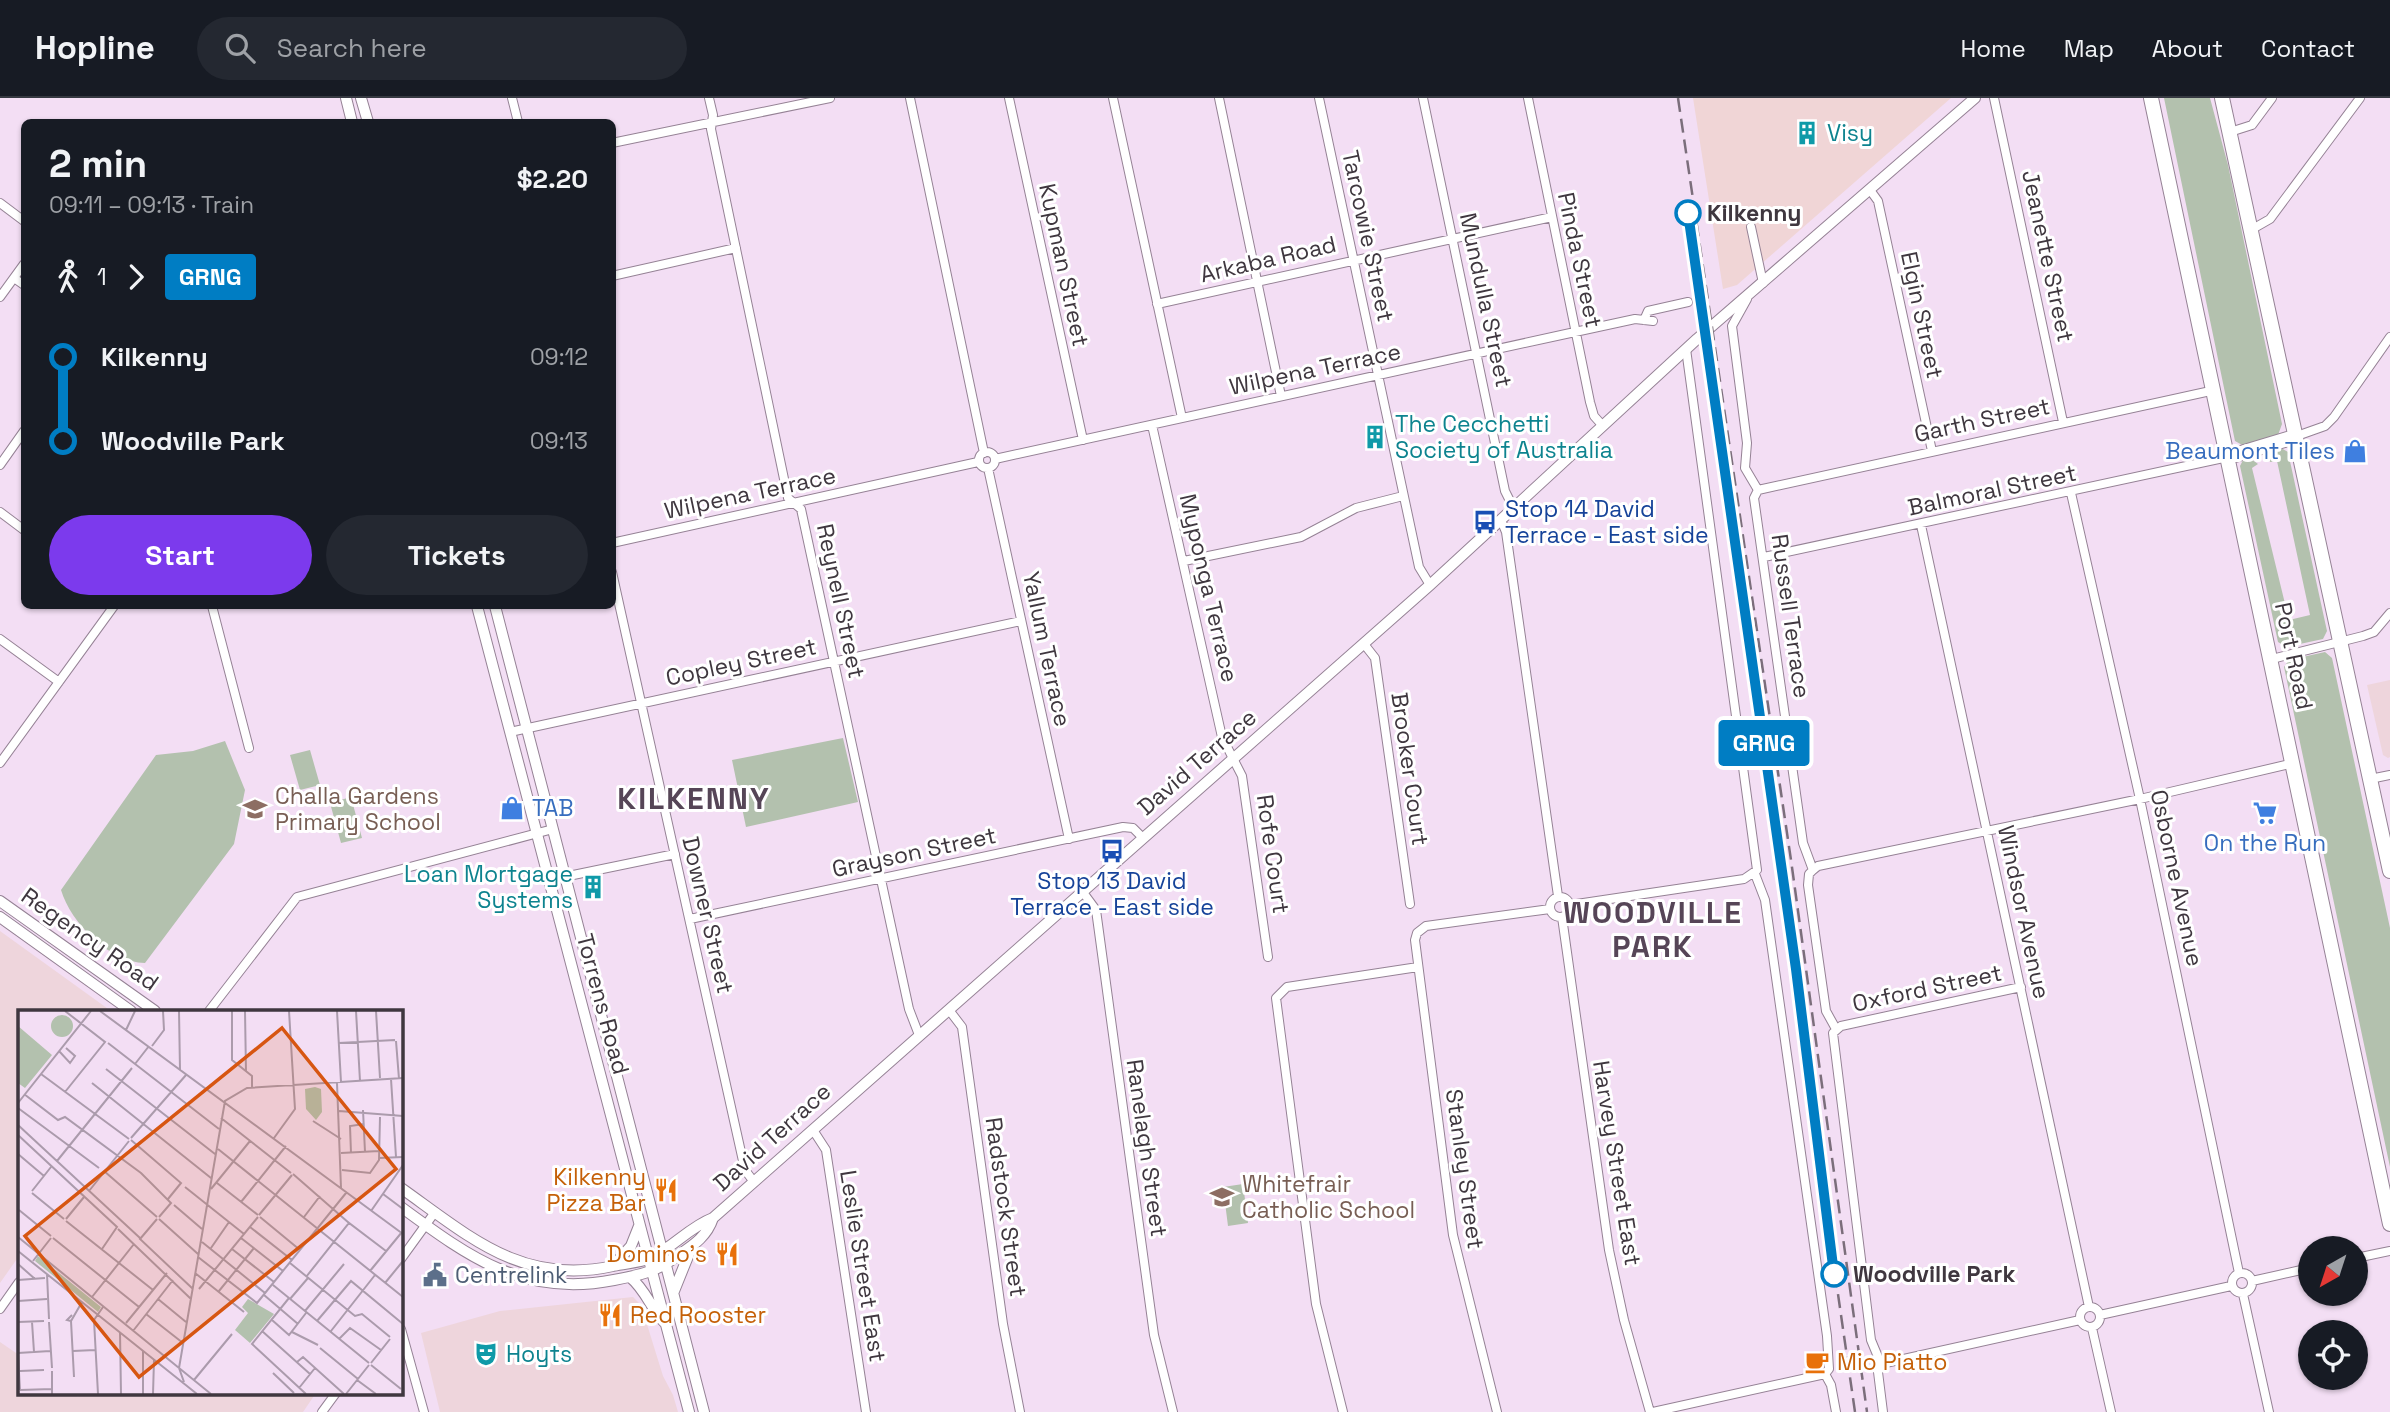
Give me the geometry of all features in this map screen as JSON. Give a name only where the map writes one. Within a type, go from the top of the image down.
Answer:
[{"type":"highway","name":"Port Road","points":[[2151,98],[2390,1224]]},
{"type":"highway","name":"Port Road","points":[[2222,98],[2390,871]]},
{"type":"highway","points":[[2228,457],[2294,437]]},
{"type":"main road","points":[[346,98],[351,119]]},
{"type":"main road","points":[[361,98],[367,119]]},
{"type":"main road","name":"David Terrace","points":[[649,1259],[701,1223],[713,1218],[1364,644],[1705,332],[1975,98]]},
{"type":"main road","name":"Torrens Road","points":[[478,609],[689,1412]]},
{"type":"main road","name":"Torrens Road","points":[[496,609],[704,1412]]},
{"type":"main road","name":"Regency Road","points":[[0,901],[154,1010]]},
{"type":"main road","name":"Regency Road","points":[[0,917],[130,1010]]},
{"type":"main road","points":[[581,1000],[595,997]]},
{"type":"main road","points":[[402,1189],[489,1249],[534,1267],[569,1272],[649,1259]]},
{"type":"main road","points":[[402,1208],[484,1264],[521,1279],[565,1286],[653,1270]]},
{"type":"main road","name":"David Terrace","points":[[653,1270],[666,1265],[692,1247],[709,1230],[713,1218]]},
{"type":"main road","points":[[613,1266],[631,1246],[639,1226]]},
{"type":"main road","points":[[674,1292],[692,1247]]},
{"type":"main road","points":[[630,1276],[642,1286],[655,1314],[666,1324]]},
{"type":"street","points":[[512,98],[517,119]]},
{"type":"street","name":"Reynell Street","points":[[709,98],[713,115],[710,122],[788,498],[801,509],[909,1009],[919,1035]]},
{"type":"street","points":[[616,142],[830,98]]},
{"type":"street","points":[[910,98],[984,453],[978,462],[981,467],[988,468],[995,459],[991,454],[984,453]]},
{"type":"street","name":"Kupman Street","points":[[1009,98],[1083,440]]},
{"type":"street","points":[[1113,98],[1182,418]]},
{"type":"street","points":[[1219,98],[1281,396]]},
{"type":"street","name":"Tarcowie Street","points":[[1319,98],[1419,567],[1430,585]]},
{"type":"street","name":"Mundulla Street","points":[[1423,98],[1505,491],[1514,509]]},
{"type":"street","name":"Pinda Street","points":[[1528,98],[1594,416],[1603,426]]},
{"type":"street","name":"Jeanette Street","points":[[1994,98],[2063,422]]},
{"type":"street","points":[[2230,132],[2252,125],[2272,98]]},
{"type":"street","points":[[2249,231],[2270,219],[2360,98]]},
{"type":"street","name":"Elgin Street","points":[[1870,190],[1878,201],[1932,451]]},
{"type":"street","points":[[0,203],[21,219]]},
{"type":"street","name":"Arkaba Road","points":[[1157,304],[1353,258],[1552,217]]},
{"type":"street","points":[[1751,227],[1763,283]]},
{"type":"street","points":[[616,275],[736,248]]},
{"type":"street","points":[[0,298],[21,268]]},
{"type":"street","points":[[14,278],[21,283]]},
{"type":"street","name":"Russell Terrace","points":[[1749,295],[1734,319],[1747,443],[1745,468],[1758,490],[1754,498],[1805,854],[1813,870],[1809,874],[1808,885],[1826,1011],[1838,1027],[1831,1038],[1871,1340],[1881,1364],[1878,1372],[1883,1412]]},
{"type":"street","name":"Wilpena Terrace","points":[[995,459],[1576,331],[1648,320],[1648,311],[1688,302]]},
{"type":"street","points":[[2294,437],[2325,426],[2334,417],[2390,337]]},
{"type":"street","points":[[1652,1412],[1825,1374],[1829,1369],[1827,1336],[1765,901],[1756,872],[1686,349]]},
{"type":"street","name":"Garth Street","points":[[1758,490],[2215,390]]},
{"type":"street","name":"Myponga Terrace","points":[[1152,425],[1223,737],[1233,758]]},
{"type":"street","points":[[0,465],[21,435]]},
{"type":"street","name":"Balmoral Street","points":[[1764,557],[2228,457]]},
{"type":"street","name":"Wilpena Terrace","points":[[616,543],[978,462]]},
{"type":"street","name":"Yallum Terrace","points":[[988,468],[1069,839]]},
{"type":"street","name":"Osborne Avenue","points":[[2071,492],[2140,799],[2239,1273]]},
{"type":"street","points":[[1184,561],[1311,534],[1356,508],[1403,496]]},
{"type":"street","points":[[0,512],[21,528]]},
{"type":"street","points":[[1502,520],[1558,897]]},
{"type":"street","name":"Windsor Avenue","points":[[1921,525],[2089,1307]]},
{"type":"street","name":"Downer Street","points":[[616,591],[745,1170],[754,1182]]},
{"type":"street","points":[[0,763],[112,609]]},
{"type":"street","points":[[213,609],[249,748]]},
{"type":"street","points":[[2272,659],[2339,644],[2374,632],[2390,613]]},
{"type":"street","name":"Copley Street","points":[[510,732],[1021,621]]},
{"type":"street","points":[[0,639],[58,682]]},
{"type":"street","name":"Brooker Court","points":[[1364,644],[1375,658],[1410,904]]},
{"type":"street","name":"Rofe Court","points":[[1233,758],[1242,776],[1268,957]]},
{"type":"street","points":[[1813,870],[1818,866],[2140,799],[2294,763]]},
{"type":"street","points":[[2370,779],[2390,775]]},
{"type":"street","name":"Grayson Street","points":[[690,919],[1129,827],[1142,838]]},
{"type":"street","points":[[210,1010],[283,911],[297,897],[553,830]]},
{"type":"street","points":[[549,880],[675,854]]},
{"type":"street","points":[[1570,905],[1744,879],[1756,872]]},
{"type":"street","name":"Ranelagh Street","points":[[1082,891],[1096,910],[1154,1335],[1174,1412]]},
{"type":"street","points":[[1558,897],[1566,899],[1570,905],[1569,912],[1562,917],[1556,917],[1550,909],[1552,900],[1558,897]]},
{"type":"street","name":"Stanley Street","points":[[1497,1412],[1453,1236],[1415,940],[1420,929],[1431,925],[1550,909]]},
{"type":"street","name":"Harvey Street East","points":[[1562,917],[1609,1250],[1623,1320],[1652,1412]]},
{"type":"street","points":[[1343,1412],[1320,1324],[1310,1268],[1275,1004],[1277,994],[1287,987],[1418,967]]},
{"type":"street","name":"Oxford Street","points":[[1838,1027],[2021,987]]},
{"type":"street","name":"Radstock Street","points":[[949,1010],[962,1027],[1005,1336],[1020,1412]]},
{"type":"street","name":"Leslie Street East","points":[[813,1130],[826,1150],[866,1412]]},
{"type":"street","points":[[402,1258],[435,1212]]},
{"type":"street","points":[[2368,1256],[2390,1251]]},
{"type":"street","points":[[2252,1281],[2298,1271]]},
{"type":"street","points":[[2231,1286],[2234,1277],[2239,1273],[2248,1275],[2252,1281],[2251,1289],[2244,1294]]},
{"type":"street","points":[[0,1309],[18,1283]]},
{"type":"street","points":[[2100,1315],[2231,1286],[2244,1294],[2269,1412]]},
{"type":"street","points":[[2080,1320],[2082,1310],[2089,1307],[2096,1309],[2100,1315],[2099,1322],[2092,1328]]},
{"type":"street","points":[[1881,1364],[2080,1320]]},
{"type":"street","points":[[2080,1320],[2086,1327],[2092,1328]]},
{"type":"street","points":[[2092,1328],[2111,1412]]},
{"type":"street","points":[[402,1333],[424,1412]]},
{"type":"street","points":[[1825,1374],[1831,1385],[1836,1412]]},
{"type":"street","points":[[322,1412],[335,1394]]},
{"type":"shaded area","points":[[1693,98],[1951,98],[1737,285],[1723,289]]},
{"type":"shaded area","points":[[2390,680],[2388,758],[2383,755],[2367,685]]},
{"type":"shaded area","points":[[0,931],[110,1010],[18,1010],[18,1257],[0,1283]]},
{"type":"shaded area","points":[[633,1297],[641,1305],[663,1376],[678,1412],[440,1412],[421,1333],[500,1311]]},
{"type":"shaded area","points":[[0,1342],[18,1354],[18,1394],[73,1394],[78,1397],[80,1394],[315,1394],[303,1412],[0,1412]]},
{"type":"green space","points":[[2164,98],[2210,98],[2228,165],[2282,424],[2278,435],[2244,446],[2235,441]]},
{"type":"green space","points":[[2281,448],[2288,452],[2327,631],[2323,639],[2286,647],[2278,642],[2240,466],[2243,460],[2250,458],[2258,464],[2252,468],[2289,620],[2310,615],[2277,461],[2270,462],[2268,454]]},
{"type":"green space","points":[[2325,652],[2332,658],[2390,928],[2390,1167],[2284,667],[2289,660]]},
{"type":"green space","points":[[843,738],[858,802],[746,827],[732,760]]},
{"type":"green space","points":[[225,741],[245,790],[234,844],[145,963],[118,956],[82,927],[61,890],[156,755],[193,751]]},
{"type":"green space","points":[[310,750],[320,785],[300,790],[290,755]]},
{"type":"green space","points":[[351,797],[362,838],[341,843],[330,803]]},
{"type":"green space","points":[[1243,1184],[1248,1223],[1228,1226],[1223,1187]]},
{"type":"railway","points":[[1678,98],[1791,860],[1867,1412]]},
{"type":"railway","points":[[1777,836],[1786,899]]},
{"type":"railway","points":[[1795,961],[1813,1121],[1855,1412]]},
{"type":"train","name":"GRNG","points":[[1688,213],[1796,969],[1834,1274]]},
{"type":"place","name":"Visy","points":[[1807,133]]},
{"type":"place","name":"Kilkenny","points":[[1688,213]]},
{"type":"place","name":"The Cecchetti Society of Australia","points":[[1375,437]]},
{"type":"place","name":"Beaumont Tiles","points":[[2355,451]]},
{"type":"place","name":"Stop 14 David Terrace - East side","points":[[1485,522]]},
{"type":"place","name":"TAB","points":[[512,808]]},
{"type":"place","name":"Challa Gardens Primary School","points":[[255,809]]},
{"type":"place","name":"On the Run","points":[[2265,813]]},
{"type":"place","name":"Stop 13 David Terrace - East side","points":[[1112,851]]},
{"type":"place","name":"Loan Mortgage Systems","points":[[593,887]]},
{"type":"place","name":"Kilkenny Pizza Bar","points":[[666,1190]]},
{"type":"place","name":"Whitefrair Catholic School","points":[[1222,1197]]},
{"type":"place","name":"Domino's","points":[[727,1254]]},
{"type":"place","name":"Woodville Park","points":[[1834,1274]]},
{"type":"place","name":"Centrelink","points":[[435,1275]]},
{"type":"place","name":"Red Rooster","points":[[610,1315]]},
{"type":"place","name":"Hoyts","points":[[486,1354]]},
{"type":"place","name":"Mio Piatto","points":[[1817,1362]]},
{"type":"district","name":"KILKENNY","points":[[694,798]]},
{"type":"district","name":"WOODVILLE PARK","points":[[1653,929]]}]
